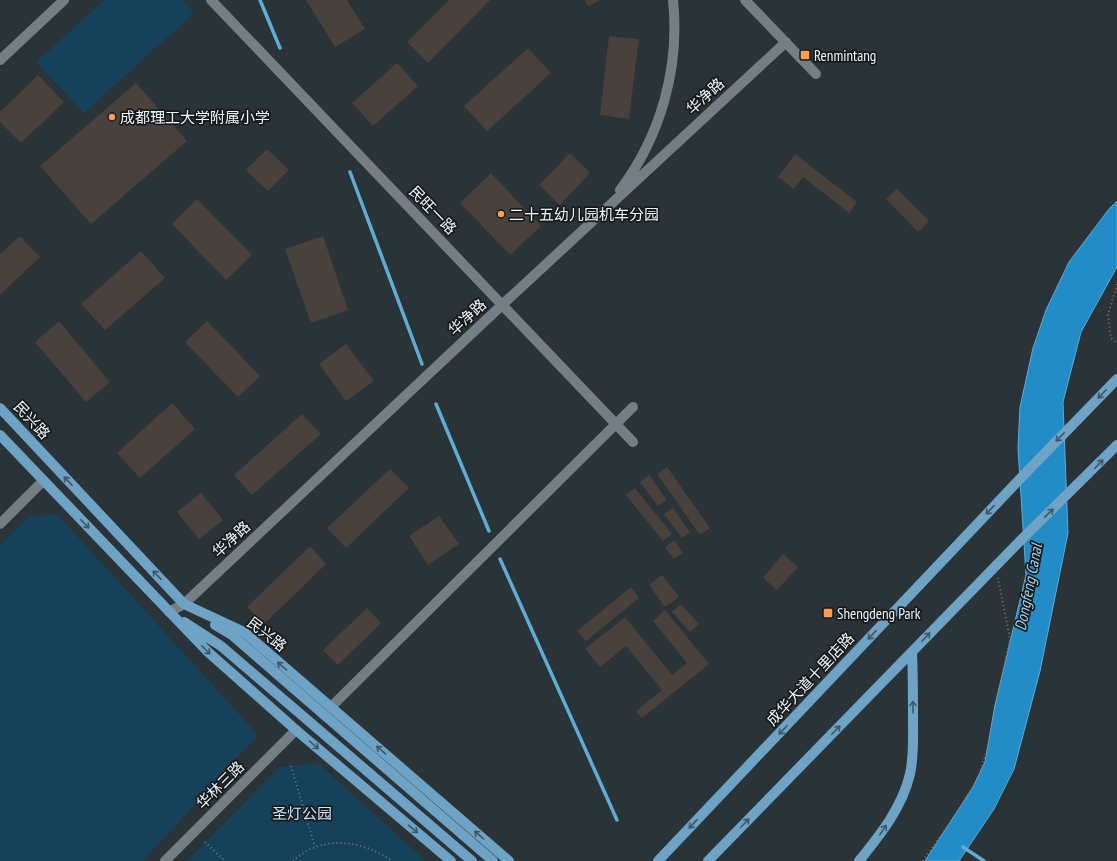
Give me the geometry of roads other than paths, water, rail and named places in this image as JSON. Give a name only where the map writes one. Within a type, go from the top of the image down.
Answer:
[{"type":"main road","name":"成华大道十里店路","points":[[658,861],[1017,482],[1117,379]]},
{"type":"main road","name":"民兴路","points":[[0,408],[184,604],[232,636],[492,861]]},
{"type":"main road","points":[[0,435],[208,652],[296,730],[451,861]]},
{"type":"main road","points":[[708,861],[1021,540],[1117,445]]},
{"type":"main road","name":"民兴路","points":[[184,604],[244,632],[509,861]]},
{"type":"main road","points":[[169,612],[221,646],[472,861]]},
{"type":"main road","points":[[859,861],[892,816],[902,798],[910,775],[913,752],[912,652]]},
{"type":"street","points":[[0,60],[64,0]]},
{"type":"street","name":"民旺一路","points":[[211,0],[633,442]]},
{"type":"street","points":[[607,207],[625,184],[657,125],[667,92],[673,58],[675,20],[673,0]]},
{"type":"street","points":[[745,0],[816,74]]},
{"type":"street","name":"华净路","points":[[169,612],[184,604],[502,305],[786,42]]},
{"type":"street","points":[[331,707],[632,407]]},
{"type":"street","points":[[0,524],[44,481]]},
{"type":"street","name":"华林三路","points":[[165,861],[296,730]]},
{"type":"water","name":"Dongfeng Canal","points":[[1117,201],[1117,267],[1081,332],[1063,402],[1068,533],[1040,671],[1014,769],[994,809],[959,861],[925,861],[973,787],[985,762],[995,705],[1026,575],[1018,448],[1020,407],[1033,348],[1046,310],[1069,262],[1109,209]]},
{"type":"waterway","points":[[260,0],[280,48]]},
{"type":"waterway","points":[[350,172],[422,364]]},
{"type":"waterway","points":[[436,404],[489,531]]},
{"type":"waterway","points":[[500,559],[617,820]]},
{"type":"waterway","points":[[963,847],[984,861]]},
{"type":"place","name":"Renmintang","points":[[805,55]]},
{"type":"place","name":"成都理工大学附属小学","points":[[112,117]]},
{"type":"place","name":"二十五幼儿园机车分园","points":[[501,214]]},
{"type":"place","name":"Shengdeng Park","points":[[828,613]]},
{"type":"park label","name":"圣灯公园","points":[[302,813]]}]
